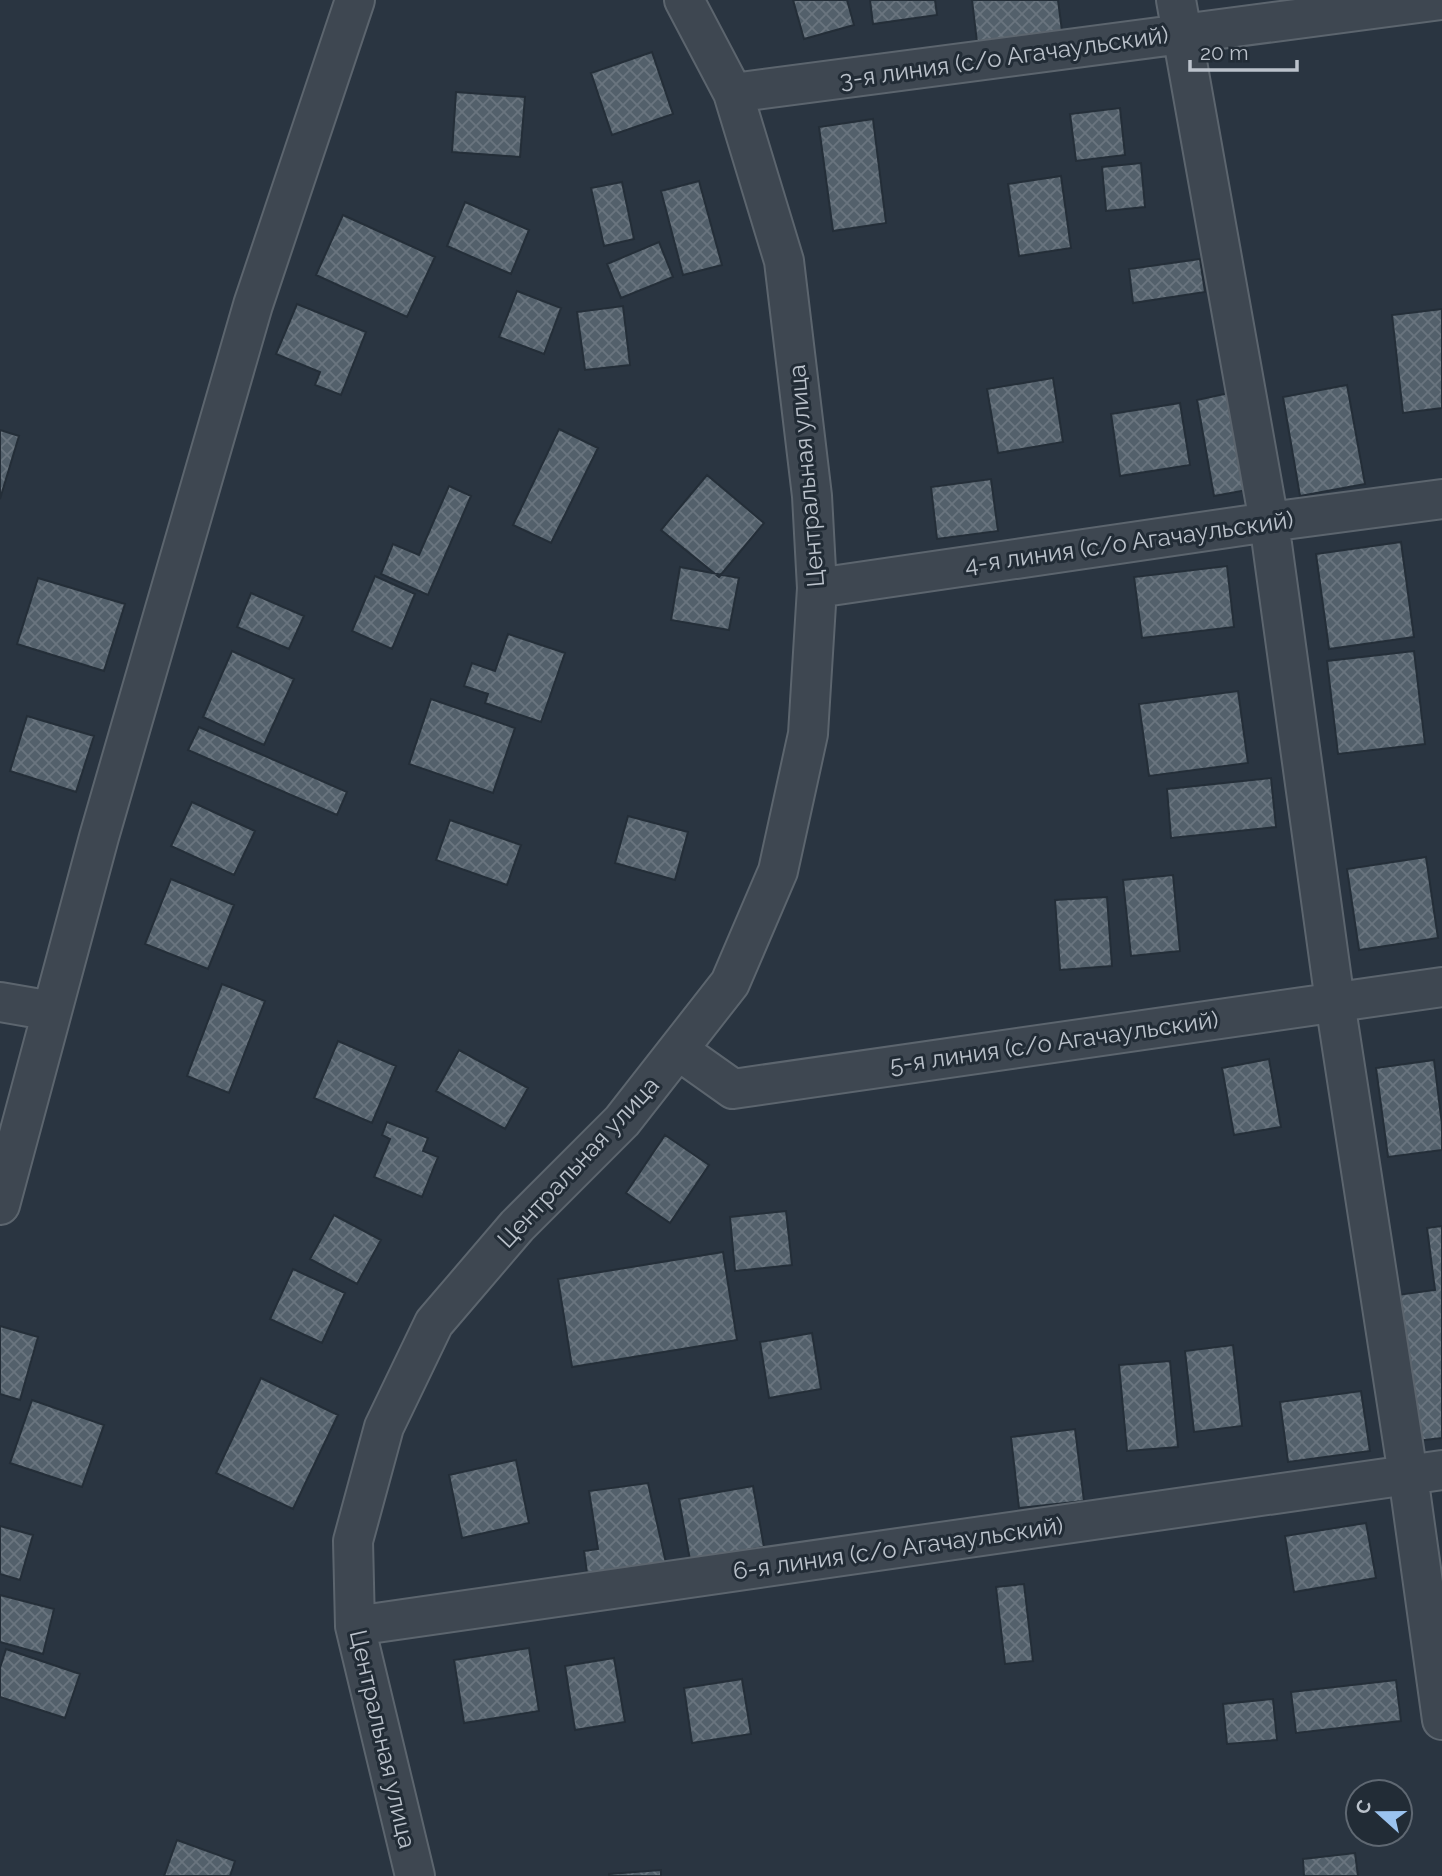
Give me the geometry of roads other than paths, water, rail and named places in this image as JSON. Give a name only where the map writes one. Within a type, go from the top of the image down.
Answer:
[{"type":"street","points":[[0,1205],[99,836],[253,305],[355,0]]},
{"type":"street","name":"Центральная улица","points":[[415,1876],[355,1626],[353,1541],[384,1427],[434,1323],[517,1226],[622,1121],[730,983],[778,871],[808,734],[817,588],[812,496],[785,261],[733,93],[684,0]]},
{"type":"street","name":"3-я линия (с/о Агачаульский)","points":[[733,93],[1178,17],[1441,0]]},
{"type":"street","points":[[1178,17],[1269,522],[1335,1002],[1425,1473],[1442,1720]]},
{"type":"street","name":"4-я линия (с/о Агачаульский)","points":[[817,588],[1442,499]]},
{"type":"street","name":"5-я линия (с/о Агачаульский)","points":[[678,1050],[733,1089],[1442,987]]},
{"type":"street","points":[[0,1002],[52,1011]]},
{"type":"street","name":"6-я линия (с/о Агачаульский)","points":[[355,1626],[1425,1473]]}]
